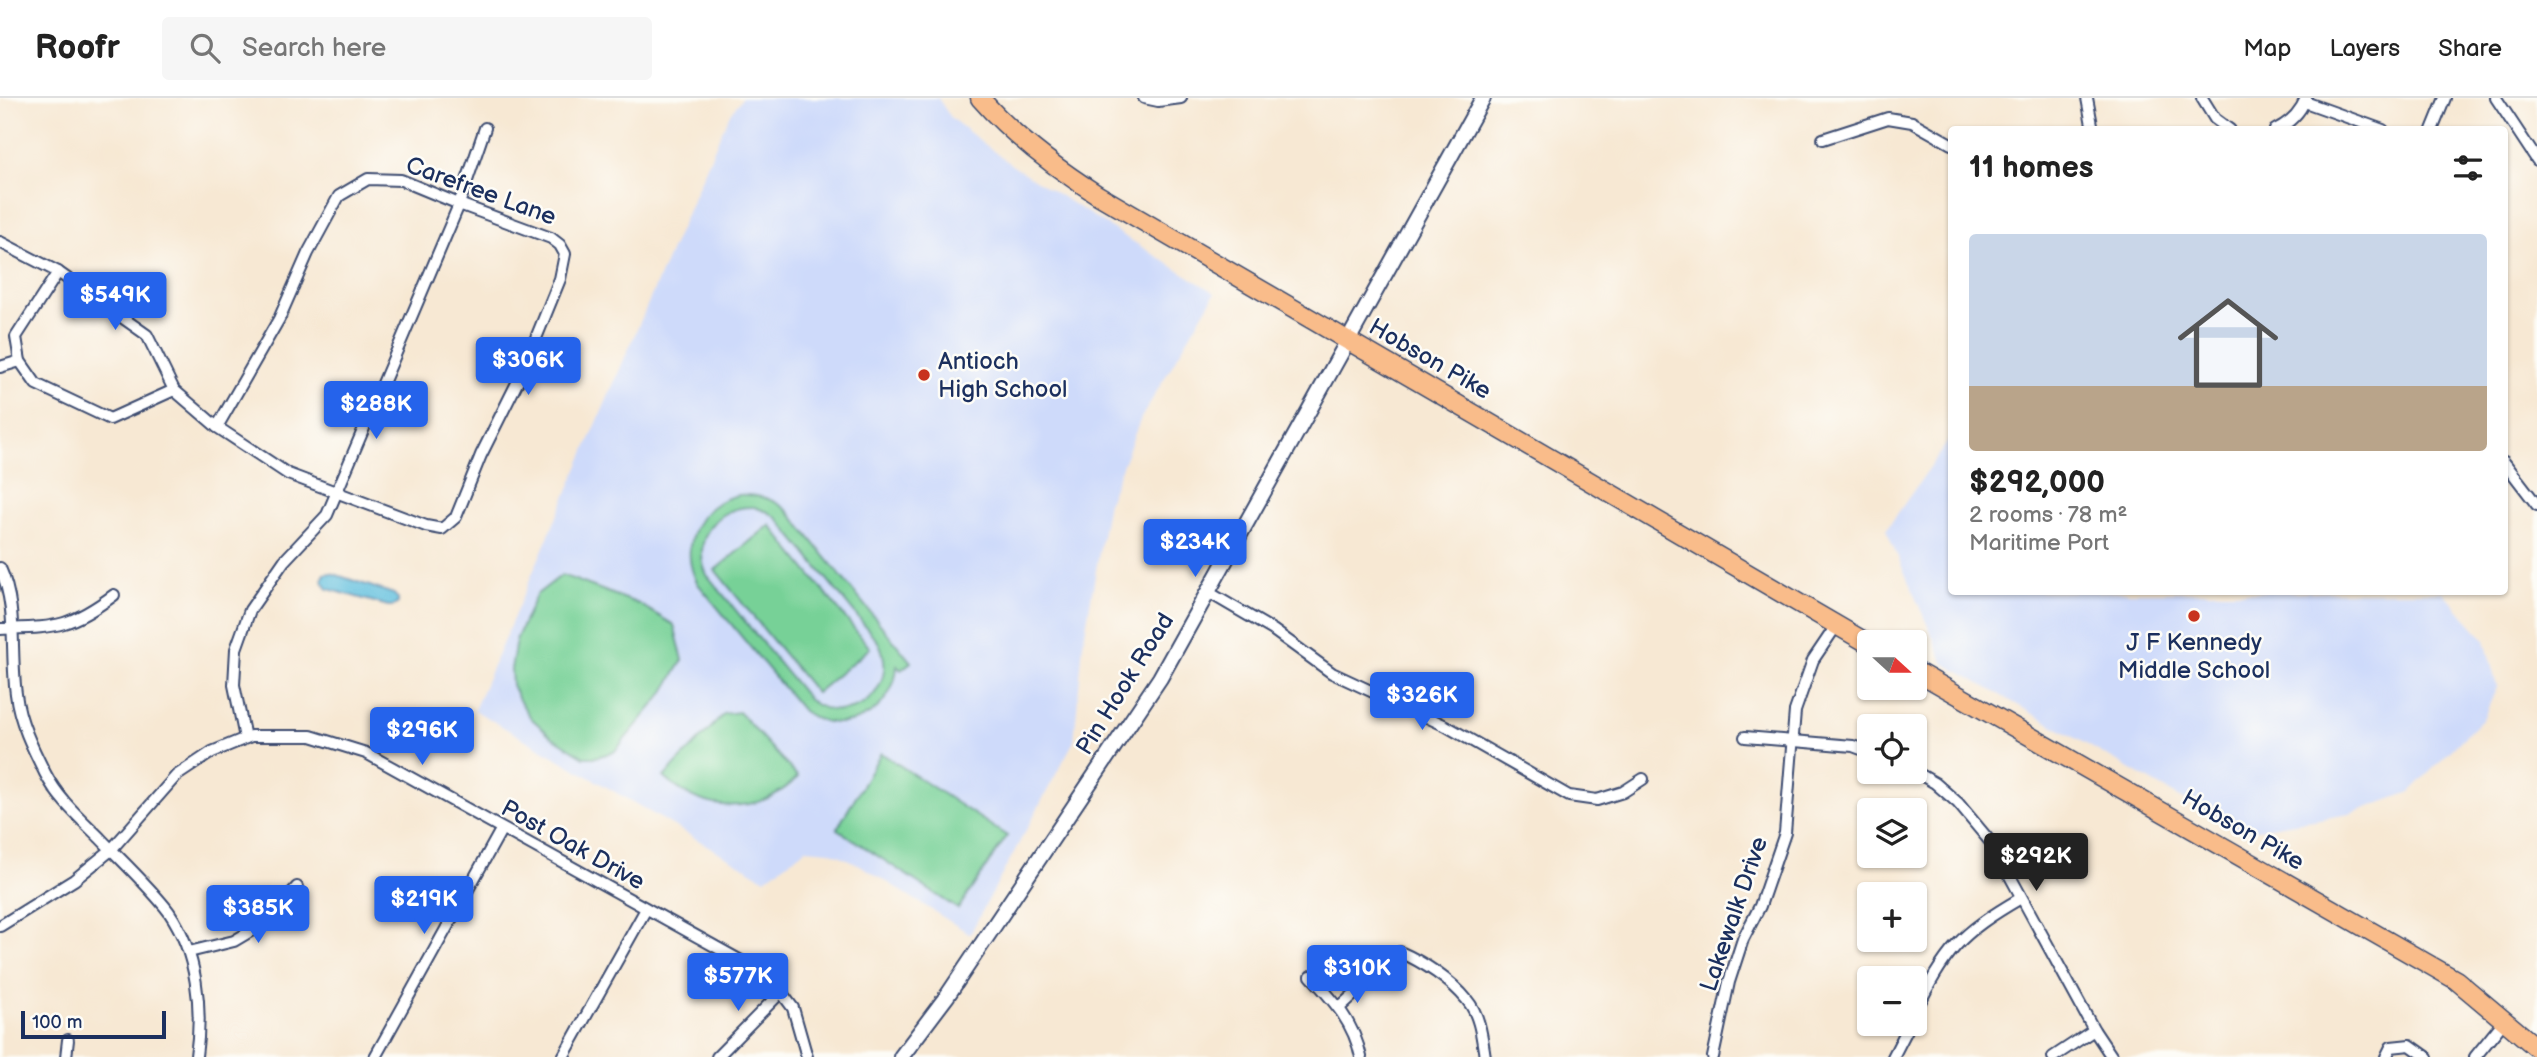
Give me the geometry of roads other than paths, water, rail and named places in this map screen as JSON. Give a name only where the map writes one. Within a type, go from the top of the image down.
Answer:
[{"type":"main road","name":"Hobson Pike","points":[[980,98],[1025,143],[1063,173],[1857,637]]},
{"type":"main road","name":"Hobson Pike","points":[[1927,677],[2456,980],[2537,1048]]},
{"type":"street","points":[[1144,98],[1158,101],[1181,98]]},
{"type":"street","name":"Pin Hook Road","points":[[901,1057],[947,996],[1160,678],[1483,98]]},
{"type":"street","points":[[2087,98],[2092,126]]},
{"type":"street","points":[[2202,98],[2215,119],[2225,126]]},
{"type":"street","points":[[2434,126],[2445,98]]},
{"type":"street","points":[[2496,98],[2537,160]]},
{"type":"street","points":[[2285,126],[2305,100],[2373,126]]},
{"type":"street","points":[[1823,139],[1867,122],[1888,118],[1912,122],[1948,142]]},
{"type":"street","points":[[245,738],[234,685],[236,649],[250,610],[284,561],[327,515],[459,204],[485,128]]},
{"type":"street","name":"Carefree Lane","points":[[0,242],[58,272],[147,335],[174,390],[217,427],[288,474],[426,526],[442,529],[456,517],[481,454],[533,348],[564,266],[563,249],[551,238],[401,180],[368,179],[339,196],[308,253],[279,318],[217,427]]},
{"type":"street","points":[[58,272],[16,337],[20,361],[37,384],[110,419],[174,390]]},
{"type":"street","points":[[0,367],[20,361]]},
{"type":"street","points":[[2508,467],[2537,505]]},
{"type":"street","points":[[0,568],[12,608],[6,629],[16,696],[27,735],[53,788],[64,803],[169,913],[189,952],[199,1003],[196,1056]]},
{"type":"street","points":[[1208,592],[1273,630],[1332,673],[1446,726],[1569,796],[1597,800],[1623,792],[1643,779]]},
{"type":"street","points":[[6,629],[62,625],[92,611],[114,595]]},
{"type":"street","name":"Lakewalk Drive","points":[[1713,1057],[1739,949],[1767,887],[1785,833],[1796,710],[1813,660],[1836,625]]},
{"type":"street","name":"Post Oak Drive","points":[[0,926],[75,880],[111,850],[176,776],[212,752],[251,736],[311,736],[366,753],[770,977],[793,1008],[807,1057]]},
{"type":"street","points":[[1745,737],[1794,739],[1857,748]]},
{"type":"street","points":[[1927,778],[1958,803],[1993,845],[2094,1030],[2112,1057]]},
{"type":"street","points":[[375,1057],[501,830]]},
{"type":"street","points":[[189,952],[234,940],[266,922],[297,887]]},
{"type":"street","points":[[1927,989],[1937,970],[1958,942],[1984,920],[2021,898]]},
{"type":"street","points":[[563,1057],[646,909]]},
{"type":"street","points":[[1340,1007],[1400,952],[1418,960],[1469,1001],[1481,1030],[1485,1057]]},
{"type":"street","points":[[1311,976],[1340,1007],[1357,1039],[1361,1057]]},
{"type":"street","points":[[717,1057],[781,992]]},
{"type":"street","points":[[2475,1057],[2505,1020]]},
{"type":"street","points":[[2053,1057],[2094,1030]]},
{"type":"street","points":[[1894,1057],[1904,1036]]},
{"type":"street","points":[[66,1057],[68,1040]]},
{"type":"street","points":[[2386,1057],[2390,1047],[2410,1045],[2427,1057]]},
{"type":"water","points":[[331,573],[394,594],[398,603],[388,606],[328,589],[322,580],[325,574]]},
{"type":"place","name":"Antioch High School","points":[[924,375]]},
{"type":"place","name":"J F Kennedy Middle School","points":[[2194,616]]}]
